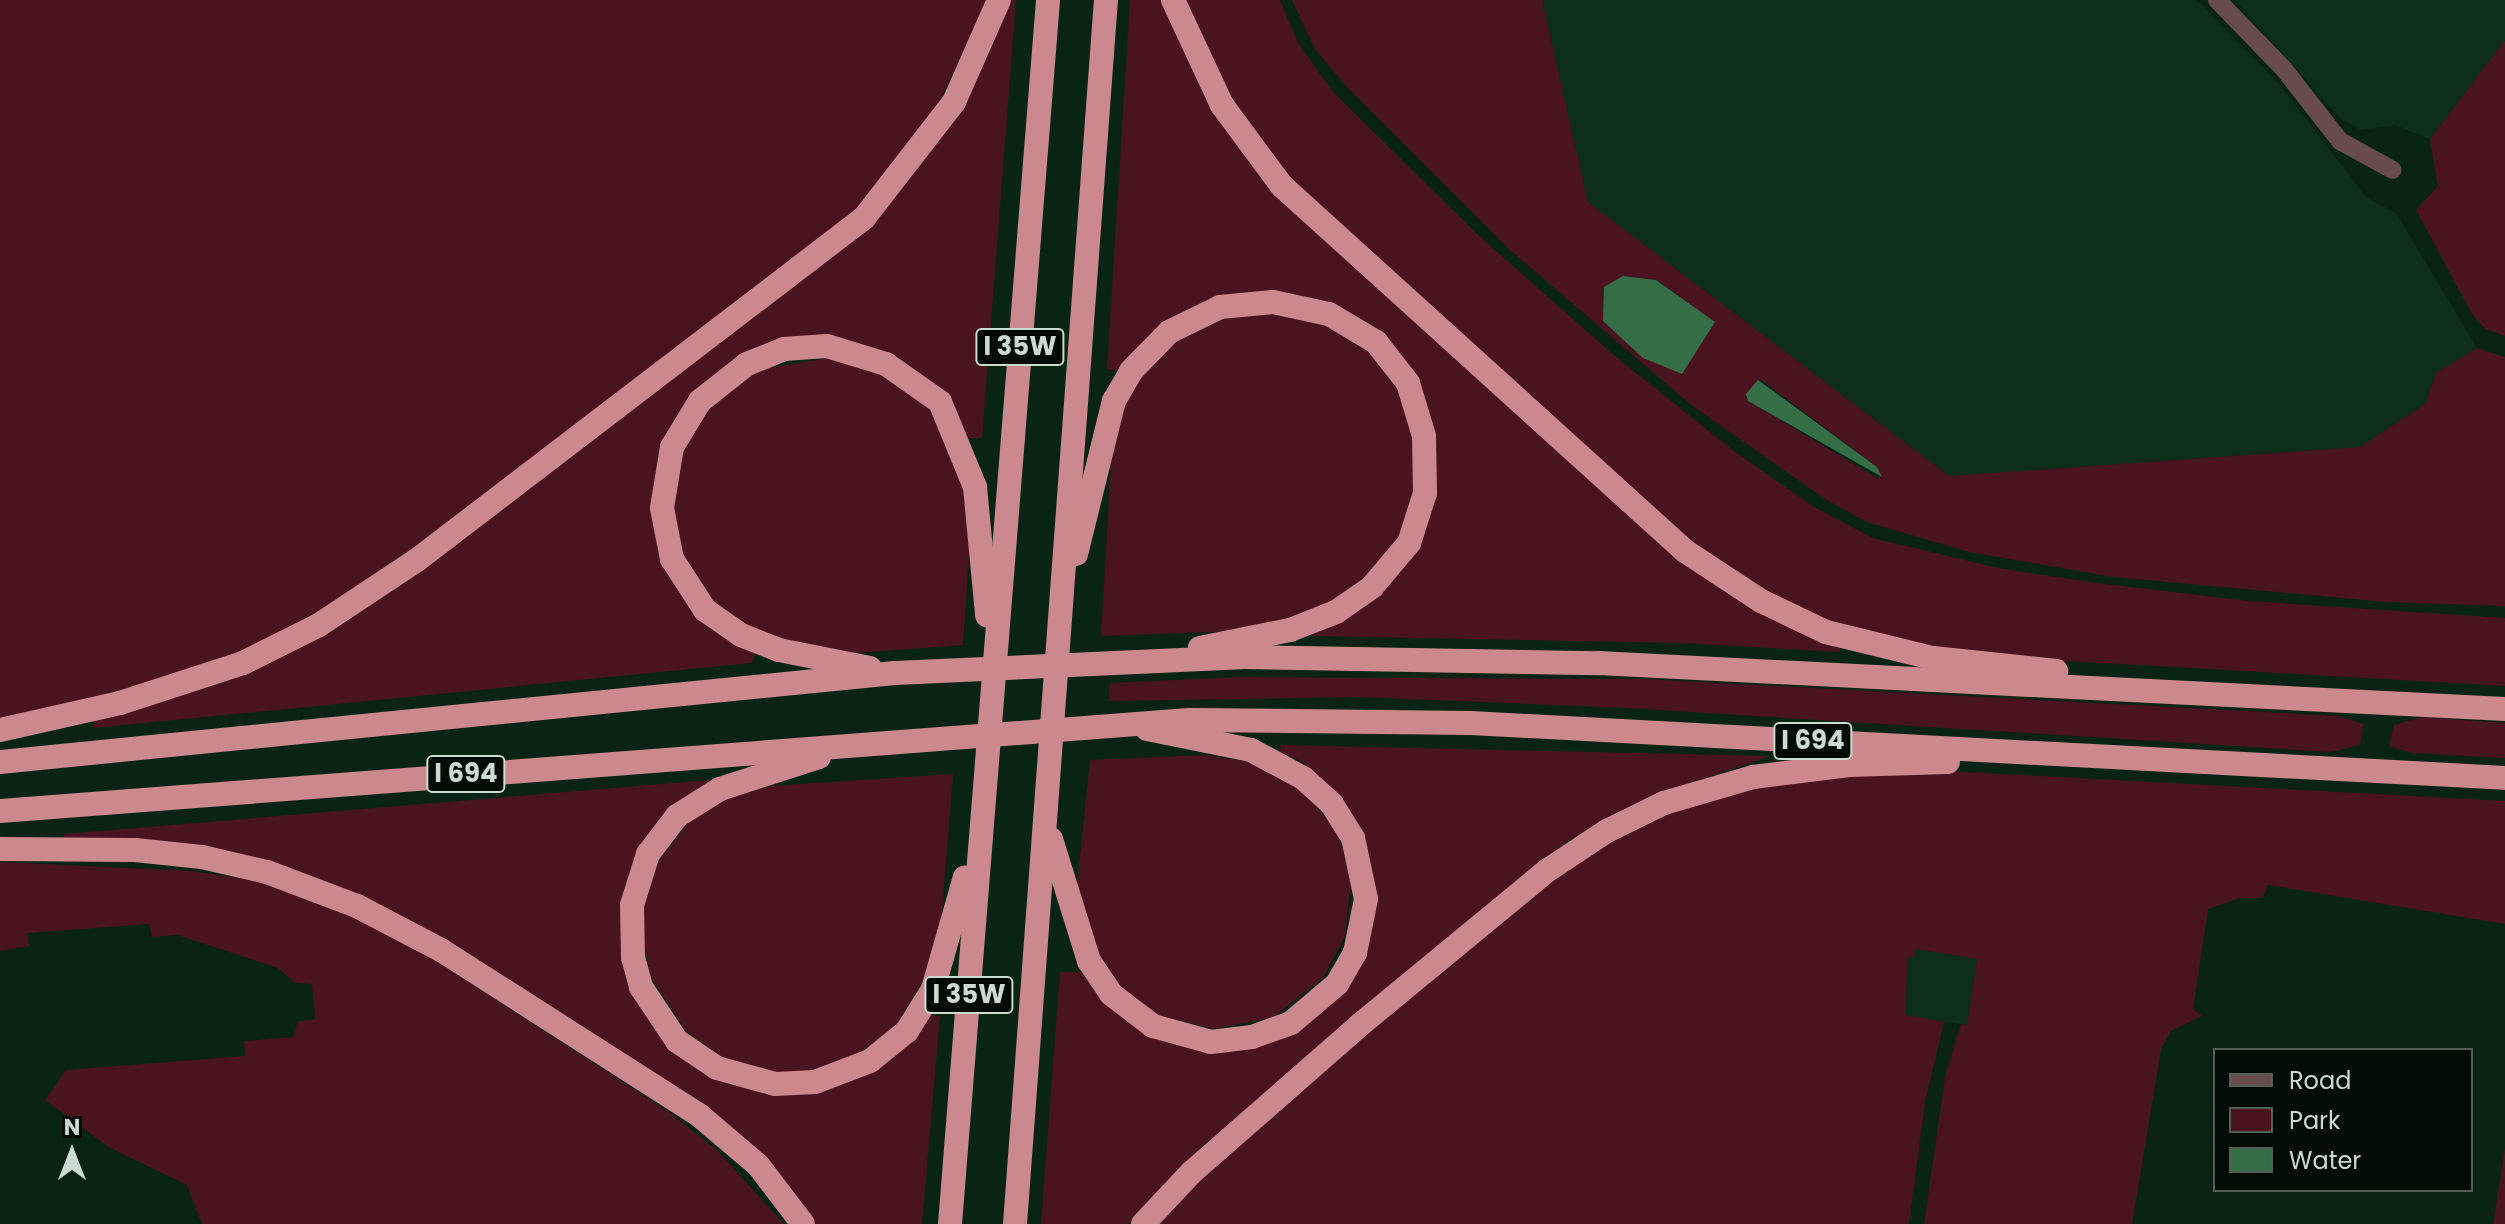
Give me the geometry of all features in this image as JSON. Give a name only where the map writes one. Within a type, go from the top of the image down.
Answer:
[{"type":"highway","points":[[0,730],[120,703],[243,663],[319,625],[417,560],[864,218],[954,102],[999,0]]},
{"type":"highway","name":"I 35W","points":[[950,1224],[1048,0]]},
{"type":"highway","name":"I 35W","points":[[1015,1224],[1106,0]]},
{"type":"highway","points":[[1173,0],[1222,105],[1266,168],[1305,211],[1648,520],[1737,587],[1826,632],[1933,658],[2336,701]]},
{"type":"highway","points":[[1062,606],[1114,401],[1131,371],[1155,344],[1204,312],[1255,302],[1311,308],[1362,332],[1399,370],[1421,416],[1428,472],[1409,543],[1378,582],[1336,612],[1290,630],[1157,660]]},
{"type":"highway","points":[[895,673],[779,650],[741,635],[705,610],[672,559],[662,508],[672,447],[700,401],[747,364],[784,349],[827,346],[900,370],[940,402],[975,487],[992,695]]},
{"type":"highway","name":"I 694","points":[[0,762],[895,673],[1157,660],[1533,660],[2505,709]]},
{"type":"highway","name":"I 694","points":[[0,811],[1121,723],[1408,721],[2505,778]]},
{"type":"highway","points":[[1046,823],[1089,961],[1111,994],[1153,1026],[1190,1039],[1252,1037],[1291,1023],[1337,984],[1358,944],[1366,899],[1353,838],[1332,804],[1303,778],[1251,750],[1121,723]]},
{"type":"highway","points":[[872,741],[720,789],[677,816],[643,863],[630,922],[641,987],[677,1041],[717,1068],[752,1081],[815,1082],[870,1061],[907,1031],[933,989],[948,946],[987,765]]},
{"type":"highway","points":[[1143,1224],[1192,1172],[1361,1024],[1548,870],[1628,819],[1710,787],[1777,772],[2067,755]]},
{"type":"highway","points":[[0,849],[135,850],[202,857],[267,872],[357,906],[441,950],[699,1115],[758,1165],[803,1224]]},
{"type":"street","points":[[2217,0],[2283,68],[2340,141],[2393,170]]},
{"type":"shaded area","points":[[1542,0],[2197,0],[2280,85],[2366,197],[2396,213],[2477,348],[2436,373],[2425,404],[2360,447],[1949,476],[1588,202]]},
{"type":"shaded area","points":[[2235,0],[2505,0],[2505,40],[2430,139],[2395,125],[2361,130],[2342,120]]},
{"type":"shaded area","points":[[1916,949],[1977,959],[1967,1025],[1905,1016],[1908,956]]},
{"type":"green space","points":[[0,0],[988,0],[930,121],[874,194],[786,271],[333,608],[198,672],[0,720]]},
{"type":"green space","points":[[1006,0],[1016,0],[982,438],[964,438],[933,385],[897,357],[819,338],[691,398],[665,566],[689,606],[730,642],[755,654],[752,663],[94,728],[94,721],[266,660],[887,206]]},
{"type":"green space","points":[[1130,0],[1165,0],[1208,97],[1660,543],[1840,646],[1840,652],[1681,643],[1313,636],[1313,631],[1361,607],[1436,479],[1432,423],[1425,401],[1323,302],[1302,296],[1250,292],[1204,301],[1120,371],[1107,369]]},
{"type":"green space","points":[[1183,0],[1280,0],[1298,43],[1333,92],[1479,236],[1616,357],[1734,451],[1814,507],[1873,538],[1998,568],[2097,583],[2249,601],[2505,618],[2505,686],[1962,655],[1807,615],[1700,553],[1292,182],[1218,79]]},
{"type":"green space","points":[[1292,0],[1542,0],[1588,202],[1949,476],[2360,447],[2425,404],[2436,373],[2477,348],[2505,357],[2505,606],[2386,602],[2113,577],[1969,552],[1867,522],[1825,499],[1690,404],[1511,251],[1348,88],[1315,49]],"holes":[[[1623,276],[1657,280],[1715,325]],[[1760,379],[1877,467],[1879,479],[1748,401]]]},
{"type":"green space","points":[[2505,40],[2505,336],[2485,329],[2472,314],[2416,210],[2438,186],[2430,139]]},
{"type":"green space","points":[[1245,311],[1313,318],[1370,352],[1399,391],[1410,412],[1417,486],[1400,534],[1369,579],[1310,614],[1239,631],[1101,636],[1112,443],[1130,392],[1164,348],[1203,323]]},
{"type":"green space","points":[[829,358],[886,375],[920,398],[938,418],[961,467],[971,524],[963,645],[856,653],[767,636],[725,614],[706,595],[677,545],[673,506],[679,458],[707,408],[724,390],[762,369]]},
{"type":"green space","points":[[1240,677],[1642,679],[2339,716],[2364,724],[2360,745],[2331,752],[1628,708],[1358,697],[1109,701],[1110,683]]},
{"type":"green space","points":[[2422,717],[2505,723],[2505,758],[2412,753],[2389,746],[2394,725]]},
{"type":"green space","points":[[1281,745],[1771,756],[1654,795],[1566,842],[1198,1150],[1128,1224],[1041,1224],[1060,972],[1082,972],[1095,991],[1150,1036],[1286,1033],[1369,925],[1338,795],[1301,761],[1280,752]]},
{"type":"green space","points":[[1205,755],[1257,763],[1305,791],[1338,834],[1351,881],[1345,936],[1323,978],[1274,1017],[1213,1029],[1153,1014],[1118,986],[1098,960],[1077,886],[1090,760]]},
{"type":"green space","points":[[1891,768],[2505,801],[2505,924],[2268,885],[2263,898],[2240,898],[2208,909],[2193,1009],[2202,1016],[2171,1031],[2161,1049],[2132,1224],[1924,1224],[1945,1077],[1961,1024],[1967,1025],[1977,959],[1916,949],[1914,957],[1908,957],[1905,1015],[1944,1022],[1925,1102],[1909,1224],[1149,1224],[1563,864],[1713,791]]},
{"type":"green space","points":[[953,774],[940,936],[931,966],[898,1023],[856,1056],[804,1073],[779,1074],[724,1059],[686,1031],[650,976],[641,918],[652,870],[691,819],[724,797],[769,786]]},
{"type":"green space","points":[[709,780],[710,787],[648,839],[637,997],[669,1045],[698,1068],[728,1084],[765,1091],[802,1092],[928,1015],[940,1016],[922,1224],[811,1224],[742,1142],[300,878],[64,843],[64,834]]},
{"type":"green space","points":[[0,862],[193,871],[265,882],[346,911],[404,940],[669,1112],[717,1150],[784,1224],[202,1224],[187,1185],[110,1148],[45,1100],[66,1070],[245,1056],[244,1041],[294,1037],[297,1022],[315,1019],[312,984],[295,983],[278,968],[177,935],[152,937],[149,924],[28,933],[29,946],[0,951]]},
{"type":"green space","points":[[2505,1148],[2505,1224],[2493,1224]]},
{"type":"water","points":[[1623,276],[1656,280],[1715,322],[1682,374],[1643,358],[1603,321],[1604,287]]},
{"type":"water","points":[[1758,380],[1877,467],[1882,477],[1748,401],[1746,394]]}]
